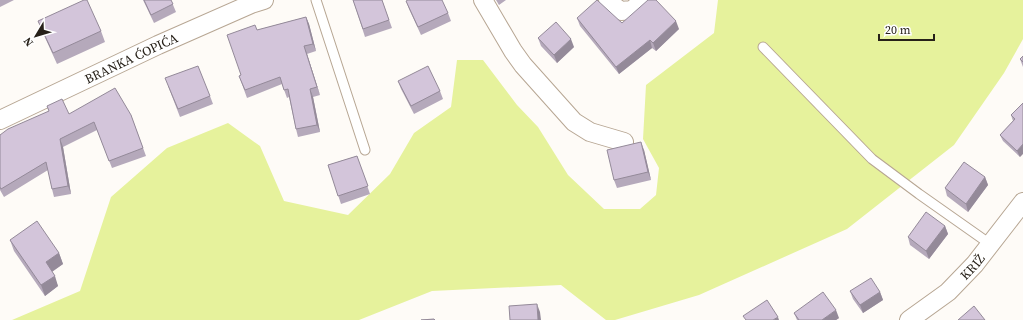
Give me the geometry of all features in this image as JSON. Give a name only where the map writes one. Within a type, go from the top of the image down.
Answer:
[{"type":"street","name":"BRANKA ĆOPIĆA","points":[[0,120],[158,45],[250,4],[264,0]]},
{"type":"street","points":[[482,0],[512,51],[574,122],[590,132],[624,142]]},
{"type":"street","points":[[608,0],[621,11],[632,10],[644,0]]},
{"type":"street","name":"KRIŽ","points":[[909,320],[948,292],[975,264],[1023,202]]},
{"type":"lane","points":[[316,0],[365,150]]},
{"type":"lane","points":[[763,47],[872,159],[990,244]]},
{"type":"green space","points":[[718,0],[1023,0],[1023,39],[1004,73],[954,145],[847,229],[699,295],[615,320],[606,320],[561,285],[432,291],[359,320],[12,320],[80,291],[111,197],[167,148],[228,123],[260,146],[284,201],[348,215],[390,174],[414,133],[451,107],[457,60],[483,60],[517,105],[538,127],[568,175],[604,209],[640,209],[656,195],[659,168],[643,139],[646,85],[714,33]]},
{"type":"building","points":[[87,0],[101,31],[53,53],[38,21]]},
{"type":"building","points":[[144,0],[171,0],[173,4],[151,15]]},
{"type":"building","points":[[353,0],[382,0],[389,20],[363,29]]},
{"type":"building","points":[[442,0],[448,13],[418,27],[406,1]]},
{"type":"building","points":[[597,0],[622,23],[648,0],[656,0],[676,21],[653,43],[650,40],[616,67],[577,18]]},
{"type":"building","points":[[306,17],[313,44],[304,46],[317,87],[310,89],[317,125],[296,129],[288,89],[284,90],[280,77],[245,90],[239,76],[241,75],[227,35],[255,25],[257,30]]},
{"type":"building","points":[[556,22],[571,39],[554,55],[538,38]]},
{"type":"building","points":[[198,66],[210,96],[178,109],[165,78]]},
{"type":"building","points":[[428,66],[440,91],[411,106],[398,81]]},
{"type":"building","points":[[115,88],[131,115],[143,148],[109,161],[94,122],[60,139],[68,186],[52,189],[46,162],[1,189],[0,135],[8,129],[49,111],[47,106],[62,99],[69,114]]},
{"type":"building","points":[[1023,103],[1023,144],[1017,151],[1000,135],[1015,119],[1011,115]]},
{"type":"building","points":[[641,142],[648,172],[614,180],[607,150]]},
{"type":"building","points":[[357,156],[368,186],[338,196],[328,165]]},
{"type":"building","points":[[964,162],[985,177],[966,204],[945,188]]},
{"type":"building","points":[[926,212],[945,226],[926,251],[908,237]]},
{"type":"building","points":[[37,221],[59,253],[46,262],[55,276],[41,285],[10,240]]},
{"type":"building","points":[[871,278],[880,292],[860,305],[850,291]]},
{"type":"building","points":[[823,292],[836,310],[822,320],[799,320],[794,313]]},
{"type":"building","points":[[767,300],[778,317],[773,320],[746,320],[743,316]]},
{"type":"building","points":[[537,304],[538,320],[510,320],[509,306]]},
{"type":"building","points":[[974,306],[985,320],[958,320]]}]
